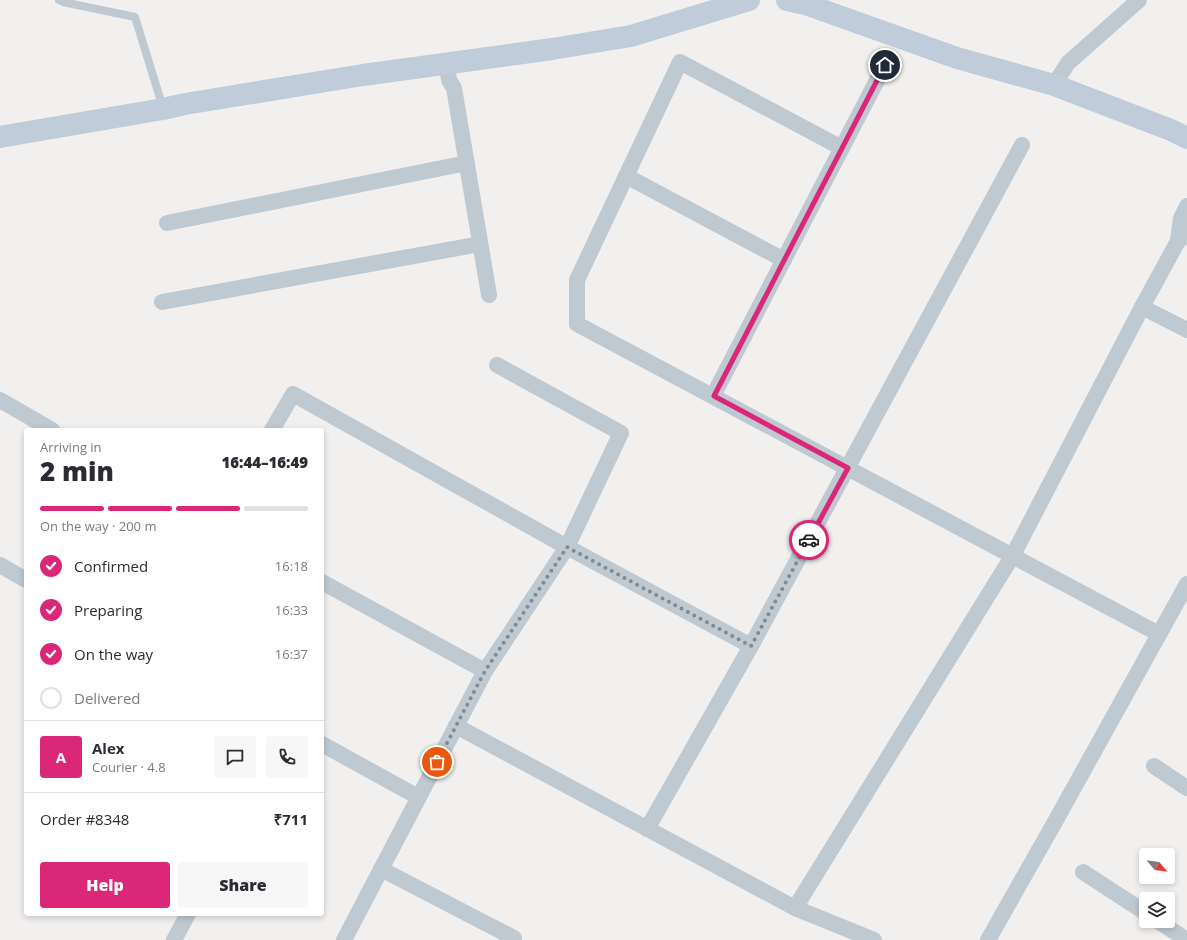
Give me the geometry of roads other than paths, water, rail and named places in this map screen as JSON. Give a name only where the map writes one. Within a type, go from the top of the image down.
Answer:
[{"type":"street","points":[[0,137],[185,104],[363,75],[552,49],[631,36],[750,0]]},
{"type":"street","points":[[787,0],[805,4],[957,58],[1054,85],[1171,130],[1187,138]]},
{"type":"street","points":[[1054,85],[1068,63],[1139,0]]},
{"type":"street","points":[[842,148],[680,62],[577,280],[577,324],[1159,634]]},
{"type":"street","points":[[451,63],[457,79],[454,88],[489,295]]},
{"type":"street","points":[[714,396],[885,65]]},
{"type":"street","points":[[647,829],[751,646],[1022,146]]},
{"type":"street","points":[[166,224],[467,163]]},
{"type":"street","points":[[626,176],[784,260]]},
{"type":"street","points":[[795,908],[1013,555],[1142,306],[1183,238],[1181,218],[1187,206]]},
{"type":"street","points":[[162,302],[480,244]]},
{"type":"street","points":[[1142,306],[1187,330]]},
{"type":"street","points":[[344,940],[485,671],[567,547],[621,433],[497,365]]},
{"type":"street","points":[[273,428],[293,394],[567,547],[751,646]]},
{"type":"street","points":[[0,400],[49,428]]},
{"type":"street","points":[[0,566],[24,579]]},
{"type":"street","points":[[324,583],[485,671]]},
{"type":"street","points":[[988,940],[1187,584]]},
{"type":"street","points":[[456,726],[795,908],[874,940]]},
{"type":"street","points":[[324,745],[418,797]]},
{"type":"street","points":[[1154,766],[1187,788]]},
{"type":"street","points":[[381,869],[514,938]]},
{"type":"street","points":[[1083,872],[1139,908]]},
{"type":"street","points":[[174,940],[187,916]]},
{"type":"street","points":[[1169,928],[1187,940]]},
{"type":"lane","points":[[59,0],[135,17],[163,109]]}]
